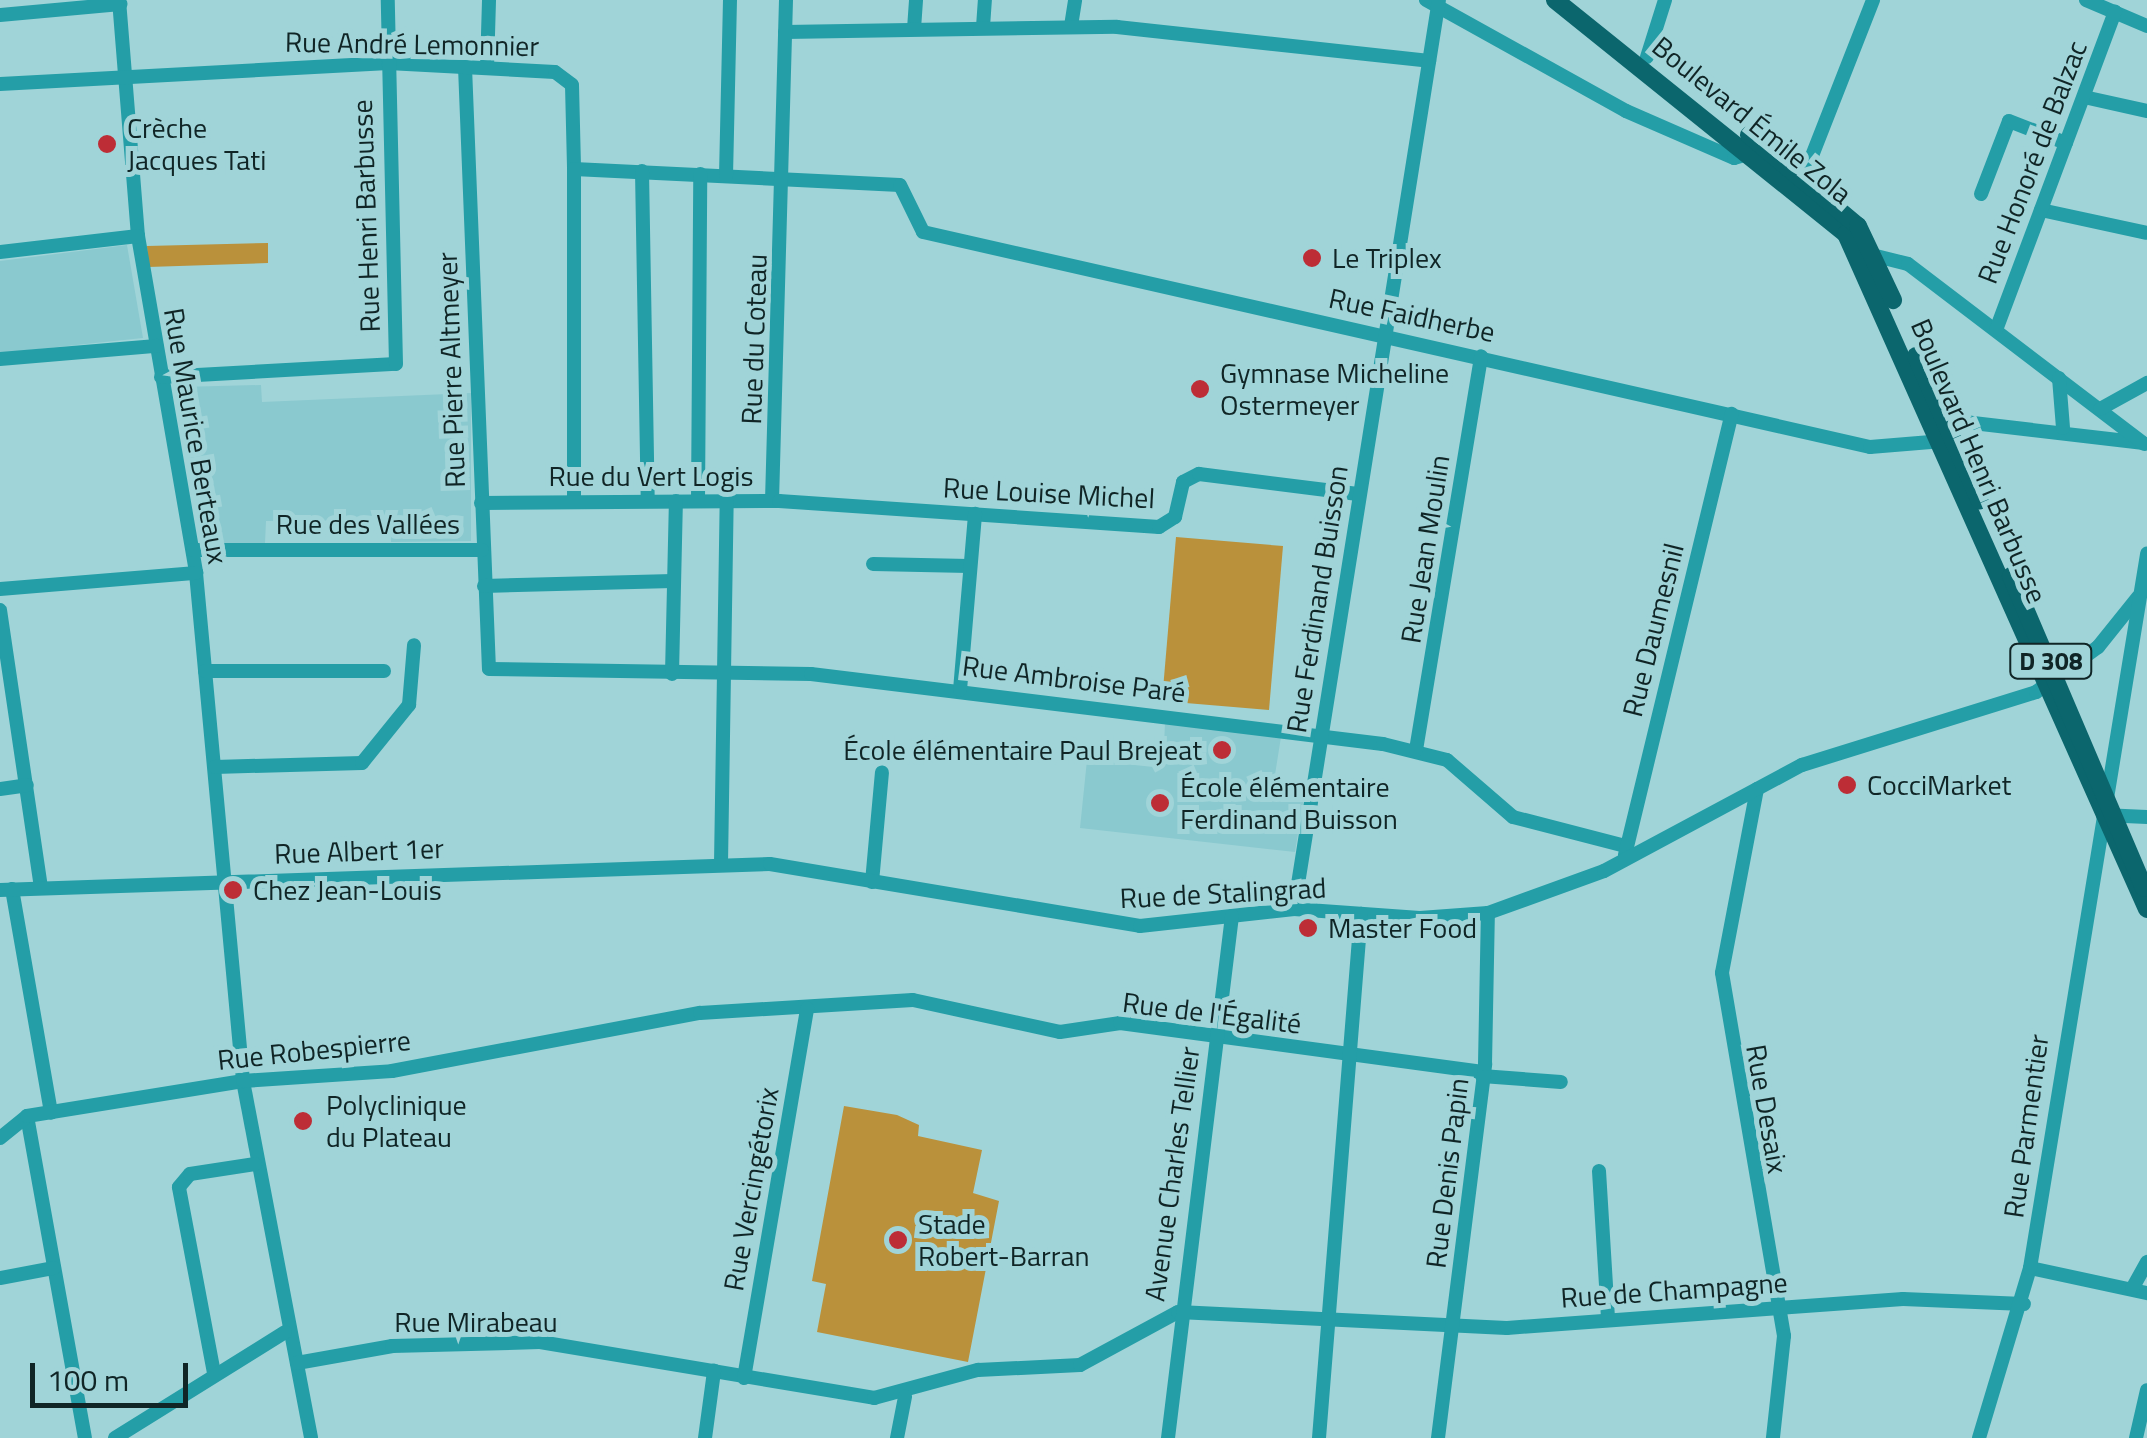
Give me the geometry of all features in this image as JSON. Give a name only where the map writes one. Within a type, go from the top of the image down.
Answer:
[{"type":"main road","name":"Boulevard Émile Zola","points":[[1555,0],[1752,152],[1802,184]]},
{"type":"main road","name":"Boulevard Émile Zola","points":[[1573,0],[1772,153],[1866,253]]},
{"type":"main road","name":"Boulevard Henri Barbusse","points":[[1866,253],[2147,908]]},
{"type":"main road","name":"Boulevard Henri Barbusse","points":[[2052,682],[2104,789],[2108,814],[2147,898]]},
{"type":"street","name":"Rue Henri Barbusse","points":[[161,377],[391,368],[388,0]]},
{"type":"street","points":[[487,68],[488,0]]},
{"type":"street","points":[[726,176],[730,0]]},
{"type":"street","name":"Rue du Coteau","points":[[772,501],[785,180],[786,0]]},
{"type":"street","points":[[914,29],[916,0]]},
{"type":"street","points":[[982,27],[985,0]]},
{"type":"street","points":[[1071,26],[1075,0]]},
{"type":"street","points":[[1647,57],[1665,0]]},
{"type":"street","points":[[1802,184],[1873,0]]},
{"type":"street","points":[[2086,0],[2147,26]]},
{"type":"street","points":[[0,15],[120,2]]},
{"type":"street","name":"Rue Maurice Berteaux","points":[[120,2],[138,236],[196,573],[243,1081],[286,1332],[297,1363],[311,1438]]},
{"type":"street","points":[[1434,2],[1626,110],[1734,158],[1752,152],[1772,153]]},
{"type":"street","name":"Rue Ferdinand Buisson","points":[[1294,909],[1429,60],[1434,2]]},
{"type":"street","name":"Rue Honoré de Balzac","points":[[1996,330],[2115,12]]},
{"type":"street","points":[[786,32],[1071,26],[1429,60]]},
{"type":"street","name":"Rue André Lemonnier","points":[[0,84],[126,71],[388,63],[487,68],[570,78],[574,168]]},
{"type":"street","name":"Rue Pierre Altmeyer","points":[[465,67],[489,669]]},
{"type":"street","points":[[2084,97],[2147,111]]},
{"type":"street","points":[[1981,194],[2010,121],[2066,144]]},
{"type":"street","points":[[574,499],[574,168],[785,180]]},
{"type":"street","points":[[642,171],[648,500]]},
{"type":"street","points":[[698,501],[700,174]]},
{"type":"street","name":"Rue Faidherbe","points":[[785,180],[906,186],[923,232],[1870,447],[1944,432],[2063,428],[2145,444]]},
{"type":"street","points":[[2041,210],[2147,233]]},
{"type":"street","points":[[0,252],[138,236]]},
{"type":"street","points":[[1866,253],[1908,264],[2145,444]]},
{"type":"street","points":[[0,359],[156,346]]},
{"type":"street","name":"Rue Jean Moulin","points":[[1416,750],[1481,356]]},
{"type":"street","points":[[2059,378],[2063,428]]},
{"type":"street","points":[[2100,409],[2147,382]]},
{"type":"street","name":"Rue Daumesnil","points":[[1625,852],[1732,414]]},
{"type":"street","name":"Rue Louise Michel","points":[[820,504],[1159,527],[1175,516],[1183,482],[1199,474],[1358,494]]},
{"type":"street","name":"Rue du Vert Logis","points":[[481,503],[574,499],[820,504]]},
{"type":"street","points":[[672,674],[676,500]]},
{"type":"street","points":[[721,864],[727,501]]},
{"type":"street","points":[[960,690],[974,514]]},
{"type":"street","name":"Rue des Vallées","points":[[193,550],[482,550]]},
{"type":"street","points":[[2104,789],[2140,640],[2138,597],[2147,554]]},
{"type":"street","points":[[873,564],[970,566]]},
{"type":"street","points":[[0,590],[196,573]]},
{"type":"street","points":[[484,586],[674,582]]},
{"type":"street","points":[[2052,682],[2138,597]]},
{"type":"street","points":[[0,610],[41,886]]},
{"type":"street","points":[[215,767],[362,763],[409,705],[414,645]]},
{"type":"street","name":"Rue Ambroise Paré","points":[[489,669],[723,674],[960,690],[1416,750],[1447,760],[1512,817],[1625,852]]},
{"type":"street","points":[[205,671],[384,671]]},
{"type":"street","name":"Rue de Stalingrad","points":[[721,864],[872,882],[1094,922],[1294,909],[1361,914],[1488,913],[1860,742],[2052,682]]},
{"type":"street","points":[[872,882],[882,772]]},
{"type":"street","points":[[0,789],[27,785]]},
{"type":"street","name":"Rue Desaix","points":[[1757,790],[1723,988],[1786,1360],[1773,1438]]},
{"type":"street","points":[[2108,814],[2147,818]]},
{"type":"street","name":"Rue Parmentier","points":[[1979,1438],[2024,1304],[2108,814]]},
{"type":"street","name":"Rue Albert 1er","points":[[6,889],[721,864]]},
{"type":"street","points":[[6,889],[51,1113]]},
{"type":"street","name":"Rue Denis Papin","points":[[1438,1438],[1482,1074],[1488,913]]},
{"type":"street","points":[[1319,1438],[1361,914]]},
{"type":"street","name":"Avenue Charles Tellier","points":[[1168,1438],[1178,1312],[1232,916]]},
{"type":"street","name":"Rue de l'Égalité","points":[[700,1013],[913,1000],[1060,1032],[1120,1023],[1561,1082]]},
{"type":"street","name":"Rue Vercingétorix","points":[[744,1378],[807,1008]]},
{"type":"street","name":"Rue Robespierre","points":[[27,1116],[243,1081],[392,1071],[700,1013]]},
{"type":"street","points":[[0,1138],[27,1116],[85,1438]]},
{"type":"street","points":[[214,1373],[180,1187],[190,1174],[255,1164]]},
{"type":"street","points":[[1599,1170],[1608,1320]]},
{"type":"street","points":[[2030,1268],[2140,1291],[2147,1262]]},
{"type":"street","points":[[0,1278],[54,1268]]},
{"type":"street","name":"Rue de Champagne","points":[[1178,1312],[1449,1324],[1608,1320],[1778,1307],[2024,1304]]},
{"type":"street","points":[[898,1438],[905,1397],[978,1370],[1080,1365],[1178,1312]]},
{"type":"street","points":[[115,1438],[214,1373],[286,1332]]},
{"type":"street","name":"Rue Mirabeau","points":[[297,1363],[392,1346],[540,1342],[744,1378],[905,1397]]},
{"type":"street","points":[[705,1438],[714,1371]]},
{"type":"street","points":[[2136,1438],[2147,1390]]},
{"type":"shaded area","points":[[268,243],[268,263],[148,267],[147,246]]},
{"type":"shaded area","points":[[127,245],[143,338],[0,353],[0,261]]},
{"type":"shaded area","points":[[261,385],[262,402],[471,393],[471,541],[391,542],[390,520],[266,521],[265,543],[217,543],[201,528],[180,387]]},
{"type":"shaded area","points":[[1176,537],[1283,546],[1269,710],[1162,701]]},
{"type":"shaded area","points":[[1165,723],[1281,737],[1274,781],[1306,785],[1295,852],[1080,828],[1087,760],[1163,768]]},
{"type":"shaded area","name":"Stade Robert-Barran","points":[[844,1106],[897,1115],[919,1125],[918,1136],[982,1150],[973,1193],[999,1201],[968,1362],[817,1332],[826,1284],[812,1281]]},
{"type":"place","name":"Crèche Jacques Tati","points":[[107,144]]},
{"type":"place","name":"Le Triplex","points":[[1312,258]]},
{"type":"place","name":"Gymnase Micheline Ostermeyer","points":[[1200,389]]},
{"type":"place","name":"École élémentaire Paul Brejeat","points":[[1222,750]]},
{"type":"place","name":"CocciMarket","points":[[1847,785]]},
{"type":"place","name":"École élémentaire Ferdinand Buisson","points":[[1160,803]]},
{"type":"place","name":"Chez Jean-Louis","points":[[233,890]]},
{"type":"place","name":"Master Food","points":[[1308,928]]},
{"type":"place","name":"Polyclinique du Plateau","points":[[303,1121]]},
{"type":"place","name":"Stade Robert-Barran","points":[[898,1240]]}]
